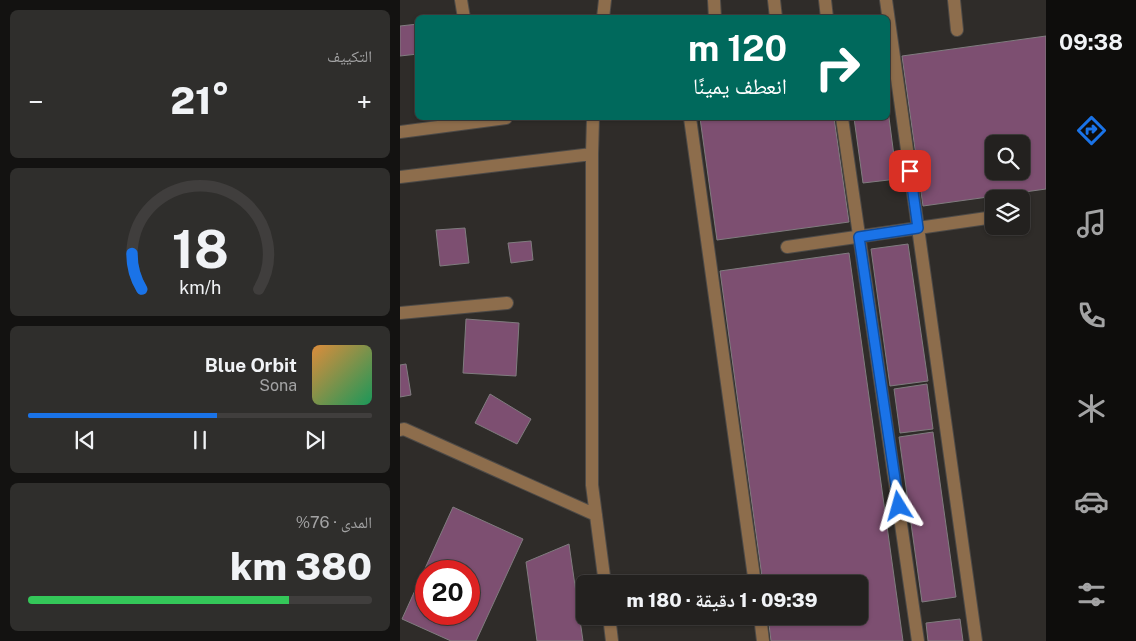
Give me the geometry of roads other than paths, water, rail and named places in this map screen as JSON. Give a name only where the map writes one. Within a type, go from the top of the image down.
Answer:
[{"type":"street","points":[[461,0],[464,15]]},
{"type":"street","points":[[603,15],[605,0]]},
{"type":"street","points":[[714,0],[715,15]]},
{"type":"street","points":[[774,0],[776,15]]},
{"type":"street","points":[[825,0],[827,15]]},
{"type":"street","points":[[886,0],[888,15]]},
{"type":"street","points":[[954,0],[957,30]]},
{"type":"street","points":[[890,28],[976,641]]},
{"type":"street","points":[[400,132],[480,120]]},
{"type":"street","points":[[593,120],[592,485],[604,575]]},
{"type":"street","points":[[690,120],[754,575]]},
{"type":"street","points":[[842,120],[918,641]]},
{"type":"street","points":[[400,177],[592,154]]},
{"type":"street","points":[[787,247],[985,218]]},
{"type":"street","points":[[400,313],[507,303]]},
{"type":"street","points":[[400,430],[404,429],[596,515]]},
{"type":"street","points":[[610,625],[612,641]]},
{"type":"street","points":[[761,625],[763,641]]}]
